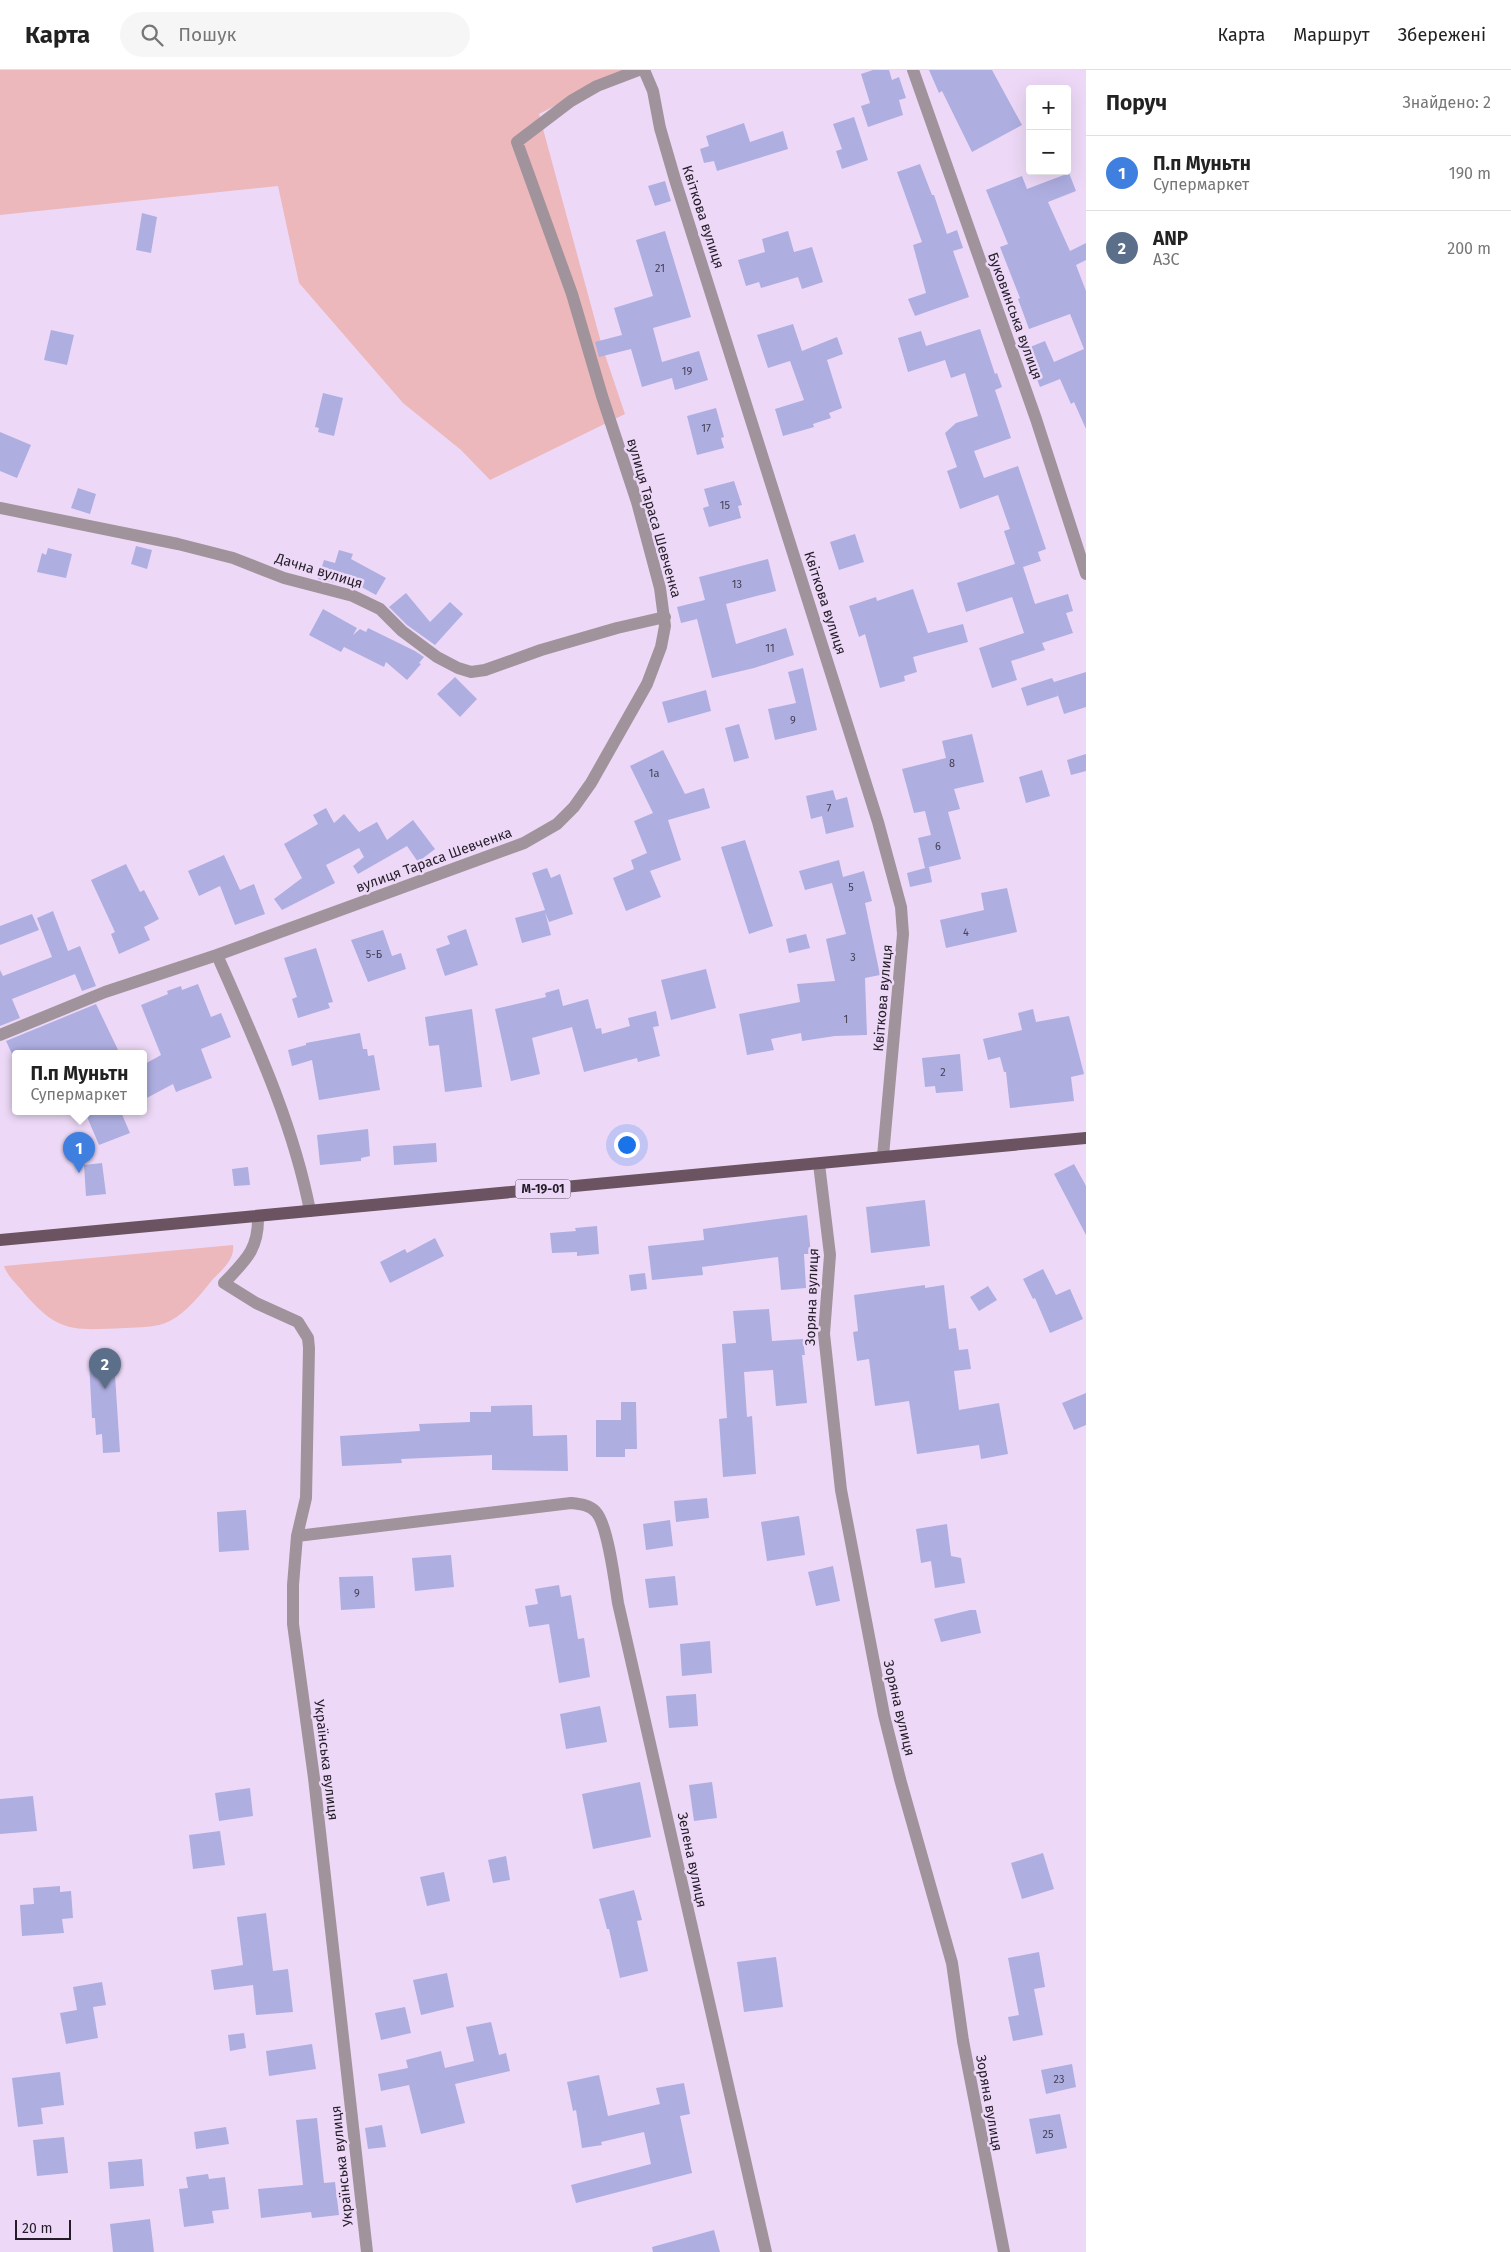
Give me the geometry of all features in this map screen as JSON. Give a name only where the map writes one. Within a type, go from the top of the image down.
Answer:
[{"type":"main road","name":"М-19-01","points":[[0,1240],[1086,1138]]},
{"type":"street","name":"вулиця Тараса Шевченка","points":[[0,1035],[106,992],[217,955],[524,843],[557,824],[574,807],[591,784],[647,684],[664,634],[665,617],[660,588],[642,521],[572,294],[517,142],[571,101],[597,86],[639,70]]},
{"type":"street","name":"Квіткова вулиця","points":[[644,70],[653,91],[660,128],[676,183],[878,822],[901,907],[903,947],[883,1156]]},
{"type":"street","name":"Буковинська вулиця","points":[[913,70],[1036,419],[1086,574]]},
{"type":"street","name":"Дачна вулиця","points":[[0,508],[186,546],[233,558],[284,578],[353,596],[380,609],[402,631],[437,657],[458,668],[471,672],[485,670],[541,650],[617,628],[665,617]]},
{"type":"street","points":[[217,955],[269,1078],[301,1172],[310,1211]]},
{"type":"street","name":"Зоряна вулиця","points":[[819,1164],[830,1255],[824,1334],[841,1490],[884,1715],[952,1963],[964,2050],[1004,2252]]},
{"type":"street","name":"Українська вулиця","points":[[258,1216],[258,1230],[253,1248],[224,1282],[256,1303],[298,1322],[308,1338],[306,1498],[297,1536],[293,1585],[293,1624],[314,1778],[363,2252]]},
{"type":"street","name":"Зелена вулиця","points":[[297,1536],[351,1531],[561,1503],[576,1503],[591,1508],[597,1513],[602,1524],[620,1612],[766,2252]]},
{"type":"shaded area","points":[[0,70],[625,70],[539,114],[602,346],[625,414],[490,480],[461,450],[403,403],[299,283],[278,186],[0,215]]},
{"type":"shaded area","points":[[233,1245],[232,1255],[228,1264],[188,1308],[170,1321],[148,1327],[80,1329],[58,1323],[36,1306],[10,1277],[4,1266]]},
{"type":"building","points":[[873,70],[889,70],[892,80],[899,77],[906,98],[899,100],[903,115],[868,127],[861,106],[870,103],[861,74]]},
{"type":"building","points":[[929,70],[992,70],[1022,125],[972,152],[942,91],[939,93]]},
{"type":"building","points":[[854,117],[868,160],[842,169],[836,151],[842,149],[833,124]]},
{"type":"building","points":[[744,123],[750,142],[783,131],[788,149],[717,171],[714,161],[704,163],[700,149],[709,146],[706,136]]},
{"type":"building","points":[[920,164],[932,195],[934,195],[947,234],[957,230],[963,248],[953,251],[969,297],[915,316],[908,299],[926,293],[913,245],[922,242],[897,172]]},
{"type":"building","points":[[1064,175],[1070,175],[1076,191],[1048,202],[1070,251],[1086,243],[1086,260],[1076,265],[1086,291],[1086,429],[1074,402],[1071,404],[1060,379],[1040,387],[1025,349],[1045,341],[1054,362],[1084,349],[1070,314],[1029,329],[1018,299],[1020,298],[1000,247],[1008,244],[986,190],[1022,176],[1027,189]]},
{"type":"building","points":[[665,181],[671,201],[655,206],[648,186]]},
{"type":"building","points":[[142,213],[157,217],[151,253],[136,250]]},
{"type":"building","points":[[665,231],[691,317],[653,328],[662,362],[699,351],[708,380],[675,390],[672,378],[642,387],[631,349],[599,357],[595,342],[622,335],[614,308],[653,296],[636,240]]},
{"type":"building","points":[[788,231],[794,252],[812,247],[823,282],[802,289],[798,277],[761,288],[759,282],[746,286],[738,260],[765,252],[762,239]]},
{"type":"building","points":[[793,324],[802,351],[837,337],[843,354],[827,360],[842,408],[829,413],[831,418],[813,424],[814,427],[783,436],[775,409],[804,400],[790,361],[768,368],[757,335]]},
{"type":"building","points":[[980,329],[995,374],[997,373],[1002,387],[995,390],[1011,438],[974,451],[984,478],[1018,466],[1046,549],[1038,552],[1041,561],[1023,567],[1035,604],[1068,594],[1073,611],[1066,613],[1073,633],[1042,643],[1045,650],[1011,661],[1017,680],[992,688],[979,648],[1024,633],[1012,597],[966,612],[957,583],[1015,564],[1004,531],[1010,529],[998,495],[960,509],[947,471],[957,467],[945,433],[956,423],[978,416],[965,373],[951,378],[945,360],[908,372],[898,338],[921,331],[926,346]]},
{"type":"building","points":[[51,330],[74,335],[67,365],[44,360]]},
{"type":"building","points":[[323,393],[343,398],[334,436],[318,432],[319,428],[315,427]]},
{"type":"building","points":[[716,408],[724,437],[721,438],[724,448],[697,455],[687,416]]},
{"type":"building","points":[[0,432],[31,445],[17,478],[0,471]]},
{"type":"building","points":[[734,481],[742,505],[738,506],[741,518],[709,527],[703,508],[709,506],[704,489]]},
{"type":"building","points":[[78,488],[96,494],[90,514],[71,508]]},
{"type":"building","points":[[855,534],[864,562],[839,570],[830,542]]},
{"type":"building","points":[[136,546],[152,550],[147,569],[131,564]]},
{"type":"building","points":[[48,548],[72,554],[66,578],[37,572],[42,553],[46,555]]},
{"type":"building","points":[[339,550],[353,554],[351,559],[386,578],[376,595],[356,584],[338,579],[336,583],[318,579],[324,560],[335,563]]},
{"type":"building","points":[[768,559],[776,591],[726,604],[736,644],[786,628],[794,655],[754,668],[712,678],[697,619],[681,623],[677,607],[705,600],[699,577]]},
{"type":"building","points":[[913,589],[928,633],[963,624],[968,642],[913,657],[917,672],[904,676],[905,681],[880,688],[865,634],[859,637],[849,606],[876,597],[877,601]]},
{"type":"building","points":[[406,593],[430,622],[450,602],[463,614],[435,645],[407,625],[389,607]]},
{"type":"building","points":[[323,609],[357,628],[353,635],[360,629],[366,632],[368,628],[415,651],[424,657],[419,663],[421,664],[407,680],[386,662],[384,667],[344,647],[341,652],[309,635]]},
{"type":"building","points":[[803,668],[817,730],[775,740],[768,709],[796,703],[788,672]]},
{"type":"building","points":[[1086,672],[1086,707],[1064,714],[1055,686],[1058,696],[1027,706],[1021,688],[1052,678],[1054,682]]},
{"type":"building","points":[[455,677],[477,699],[460,717],[437,694]]},
{"type":"building","points":[[706,690],[711,711],[668,723],[662,702]]},
{"type":"building","points":[[739,724],[749,758],[734,762],[725,728]]},
{"type":"building","points":[[972,734],[984,782],[954,789],[960,809],[948,812],[961,859],[925,868],[918,838],[931,835],[925,811],[914,813],[902,769],[946,758],[942,741]]},
{"type":"building","points":[[663,750],[685,794],[704,788],[710,808],[668,820],[681,860],[650,871],[661,897],[626,911],[613,878],[634,869],[631,860],[647,853],[634,821],[653,813],[630,766]]},
{"type":"building","points":[[1086,754],[1086,771],[1071,775],[1067,760]]},
{"type":"building","points":[[1042,770],[1050,796],[1026,803],[1019,777]]},
{"type":"building","points":[[833,790],[836,800],[847,797],[854,827],[826,834],[822,816],[811,819],[806,796]]},
{"type":"building","points":[[326,808],[334,823],[344,814],[359,832],[377,822],[387,840],[413,820],[435,849],[418,862],[407,846],[358,874],[353,866],[364,857],[359,848],[326,865],[335,883],[282,910],[274,899],[302,878],[284,844],[318,824],[313,815]]},
{"type":"building","points":[[745,840],[773,926],[749,934],[721,847]]},
{"type":"building","points":[[224,855],[240,890],[254,884],[265,914],[235,925],[220,886],[199,896],[188,871]]},
{"type":"building","points":[[839,860],[843,877],[864,871],[872,901],[865,903],[880,975],[865,978],[867,1035],[835,1036],[802,1041],[801,1033],[771,1039],[774,1050],[747,1055],[739,1014],[800,1002],[797,984],[835,981],[826,939],[846,934],[832,883],[805,890],[799,871]]},
{"type":"building","points":[[126,864],[140,892],[144,890],[159,919],[144,927],[150,940],[119,954],[111,934],[115,932],[91,880]]},
{"type":"building","points":[[929,867],[932,882],[910,887],[907,873]]},
{"type":"building","points":[[547,868],[551,878],[560,874],[573,914],[549,922],[545,912],[551,935],[522,943],[515,918],[545,910],[532,873]]},
{"type":"building","points":[[1007,888],[1017,932],[946,948],[940,920],[984,910],[981,893]]},
{"type":"building","points":[[53,911],[68,951],[80,946],[96,986],[82,991],[75,974],[12,999],[20,1018],[0,1026],[0,970],[3,976],[52,957],[37,918]]},
{"type":"building","points":[[32,914],[39,930],[0,945],[0,926]]},
{"type":"building","points":[[466,929],[478,965],[445,976],[436,949],[450,944],[447,936]]},
{"type":"building","points":[[383,930],[392,956],[401,953],[406,969],[368,982],[351,940]]},
{"type":"building","points":[[806,934],[810,948],[789,953],[786,939]]},
{"type":"building","points":[[316,948],[333,1002],[328,1003],[330,1008],[298,1018],[292,999],[297,997],[284,958]]},
{"type":"building","points":[[706,969],[716,1008],[671,1020],[661,980]]},
{"type":"building","points":[[198,984],[211,1017],[221,1013],[231,1037],[201,1049],[212,1078],[176,1092],[173,1084],[147,1098],[147,1063],[161,1055],[141,1005],[168,994],[167,991],[181,986],[182,990]]},
{"type":"building","points":[[559,989],[563,1006],[588,999],[596,1029],[601,1028],[602,1034],[630,1026],[628,1018],[656,1011],[659,1026],[653,1027],[660,1056],[638,1062],[637,1058],[584,1072],[572,1027],[532,1038],[540,1074],[511,1081],[495,1009],[546,997],[545,993]]},
{"type":"building","points":[[96,1004],[118,1050],[12,1050],[12,1054],[6,1041]]},
{"type":"building","points":[[472,1009],[482,1087],[445,1092],[439,1045],[429,1046],[425,1017]]},
{"type":"building","points":[[1033,1009],[1036,1022],[1069,1016],[1084,1074],[1071,1077],[1074,1101],[1010,1108],[1006,1072],[1004,1072],[1000,1057],[988,1060],[983,1039],[1022,1030],[1018,1013]]},
{"type":"building","points":[[360,1033],[363,1049],[367,1049],[368,1056],[374,1055],[380,1090],[319,1100],[312,1060],[292,1066],[288,1050],[306,1045],[306,1043]]},
{"type":"building","points":[[960,1054],[963,1091],[936,1093],[935,1086],[925,1087],[922,1058]]},
{"type":"building","points":[[86,1115],[122,1115],[130,1133],[99,1145]]},
{"type":"building","points":[[368,1129],[370,1156],[361,1158],[361,1161],[320,1165],[317,1135]]},
{"type":"building","points":[[436,1143],[437,1162],[394,1165],[393,1146]]},
{"type":"building","points":[[102,1163],[106,1194],[86,1196],[84,1165]]},
{"type":"building","points":[[1074,1164],[1086,1186],[1086,1235],[1054,1174]]},
{"type":"building","points":[[248,1167],[250,1185],[234,1186],[232,1169]]},
{"type":"building","points":[[925,1200],[930,1246],[871,1253],[866,1207]]},
{"type":"building","points":[[807,1215],[811,1254],[804,1254],[806,1288],[781,1290],[778,1257],[702,1267],[703,1275],[652,1280],[648,1246],[704,1240],[703,1229]]},
{"type":"building","points":[[597,1226],[599,1254],[577,1256],[577,1252],[552,1253],[550,1233],[576,1231],[575,1228]]},
{"type":"building","points":[[435,1238],[444,1256],[390,1283],[380,1262],[405,1249],[407,1253]]},
{"type":"building","points":[[1043,1269],[1056,1295],[1070,1289],[1083,1319],[1050,1333],[1035,1298],[1033,1299],[1023,1279]]},
{"type":"building","points":[[645,1273],[647,1289],[631,1291],[629,1275]]},
{"type":"building","points":[[925,1285],[925,1288],[944,1285],[949,1329],[956,1328],[959,1350],[968,1349],[971,1369],[954,1371],[959,1410],[999,1403],[1008,1454],[981,1459],[979,1445],[917,1454],[909,1401],[875,1406],[869,1359],[857,1361],[853,1332],[858,1331],[854,1295]]},
{"type":"building","points":[[988,1286],[997,1300],[979,1311],[970,1297]]},
{"type":"building","points":[[769,1309],[772,1341],[803,1339],[805,1355],[802,1355],[807,1403],[776,1406],[773,1370],[744,1372],[747,1417],[752,1416],[756,1474],[723,1477],[719,1419],[727,1418],[722,1344],[736,1343],[733,1311]]},
{"type":"building","points":[[114,1360],[120,1452],[103,1453],[102,1434],[96,1435],[95,1418],[92,1418],[89,1361]]},
{"type":"building","points":[[1086,1393],[1086,1425],[1074,1430],[1062,1403]]},
{"type":"building","points":[[621,1402],[636,1402],[637,1449],[625,1449],[625,1457],[596,1457],[596,1420],[621,1420]]},
{"type":"building","points":[[532,1405],[533,1436],[567,1435],[568,1471],[492,1470],[492,1455],[401,1459],[402,1463],[342,1466],[340,1436],[420,1431],[419,1424],[470,1422],[470,1412],[491,1412],[491,1406]]},
{"type":"building","points":[[707,1498],[709,1518],[676,1522],[674,1501]]},
{"type":"building","points":[[246,1510],[249,1550],[219,1552],[217,1512]]},
{"type":"building","points":[[799,1516],[805,1555],[767,1561],[761,1522]]},
{"type":"building","points":[[670,1520],[673,1546],[646,1550],[643,1524]]},
{"type":"building","points":[[947,1524],[951,1556],[961,1558],[965,1583],[935,1588],[931,1561],[921,1563],[916,1529]]},
{"type":"building","points":[[451,1555],[454,1587],[415,1591],[412,1558]]},
{"type":"building","points":[[833,1566],[840,1601],[816,1606],[808,1572]]},
{"type":"building","points":[[373,1576],[375,1608],[341,1610],[339,1577]]},
{"type":"building","points":[[675,1576],[678,1605],[649,1608],[645,1579]]},
{"type":"building","points":[[559,1585],[561,1597],[571,1595],[578,1639],[584,1638],[590,1677],[559,1683],[549,1624],[529,1627],[525,1606],[538,1604],[535,1589]]},
{"type":"building","points":[[976,1610],[981,1633],[941,1642],[934,1619]]},
{"type":"building","points":[[710,1641],[712,1673],[682,1676],[680,1644]]},
{"type":"building","points":[[696,1694],[698,1726],[669,1728],[666,1696]]},
{"type":"building","points":[[600,1706],[607,1742],[566,1749],[560,1714]]},
{"type":"building","points":[[640,1782],[651,1837],[593,1849],[582,1794]]},
{"type":"building","points":[[712,1782],[717,1818],[694,1821],[689,1785]]},
{"type":"building","points":[[250,1788],[253,1816],[219,1821],[215,1793]]},
{"type":"building","points":[[33,1796],[37,1831],[0,1834],[0,1799]]},
{"type":"building","points":[[220,1831],[225,1865],[193,1869],[189,1835]]},
{"type":"building","points":[[1043,1853],[1054,1889],[1022,1899],[1011,1863]]},
{"type":"building","points":[[506,1856],[510,1880],[493,1883],[488,1860]]},
{"type":"building","points":[[444,1872],[450,1901],[427,1906],[420,1877]]},
{"type":"building","points":[[60,1886],[60,1892],[71,1891],[73,1918],[62,1919],[64,1933],[22,1936],[20,1905],[34,1904],[33,1888]]},
{"type":"building","points":[[634,1890],[642,1920],[637,1921],[648,1971],[620,1978],[609,1929],[607,1929],[599,1899]]},
{"type":"building","points":[[266,1913],[273,1971],[288,1969],[293,2012],[256,2015],[253,1985],[214,1990],[211,1970],[243,1965],[237,1917]]},
{"type":"building","points":[[1039,1952],[1045,1987],[1034,1989],[1043,2035],[1013,2041],[1008,2017],[1019,2015],[1008,1958]]},
{"type":"building","points":[[776,1957],[783,2007],[744,2012],[737,1962]]},
{"type":"building","points":[[447,1973],[454,2007],[421,2015],[413,1980]]},
{"type":"building","points":[[102,1982],[106,2005],[93,2007],[98,2038],[66,2044],[60,2013],[77,2010],[73,1987]]},
{"type":"building","points":[[405,2007],[411,2033],[381,2040],[375,2013]]},
{"type":"building","points":[[491,2022],[499,2055],[506,2053],[510,2071],[455,2084],[465,2123],[421,2134],[409,2085],[381,2091],[378,2074],[408,2068],[406,2060],[441,2051],[445,2068],[474,2061],[466,2027]]},
{"type":"building","points":[[244,2033],[246,2048],[230,2051],[228,2035]]},
{"type":"building","points":[[312,2044],[316,2069],[269,2076],[266,2051]]},
{"type":"building","points":[[1072,2064],[1076,2087],[1046,2094],[1041,2070]]},
{"type":"building","points":[[60,2072],[64,2105],[41,2108],[43,2124],[18,2127],[12,2078]]},
{"type":"building","points":[[599,2075],[608,2116],[660,2104],[656,2088],[684,2083],[690,2114],[680,2116],[692,2173],[576,2203],[571,2185],[651,2164],[644,2132],[601,2142],[602,2145],[582,2148],[576,2110],[573,2111],[567,2082]]},
{"type":"building","points":[[1060,2114],[1067,2148],[1036,2154],[1029,2119]]},
{"type":"building","points":[[317,2118],[324,2183],[335,2182],[339,2215],[312,2218],[311,2212],[261,2218],[258,2189],[303,2185],[296,2120]]},
{"type":"building","points":[[382,2125],[386,2147],[368,2149],[365,2128]]},
{"type":"building","points":[[226,2127],[229,2144],[196,2149],[194,2132]]},
{"type":"building","points":[[64,2137],[68,2173],[37,2176],[33,2140]]},
{"type":"building","points":[[142,2159],[144,2186],[110,2189],[108,2162]]},
{"type":"building","points":[[208,2174],[209,2179],[225,2177],[229,2209],[212,2211],[214,2223],[184,2227],[179,2189],[188,2188],[186,2177]]},
{"type":"building","points":[[150,2219],[154,2252],[113,2252],[110,2224]]},
{"type":"building","points":[[714,2230],[720,2252],[653,2252],[652,2247]]},
{"type":"place","name":"П.п Муньтн","points":[[79,1173]]},
{"type":"place","name":"ANP","points":[[105,1389]]}]
